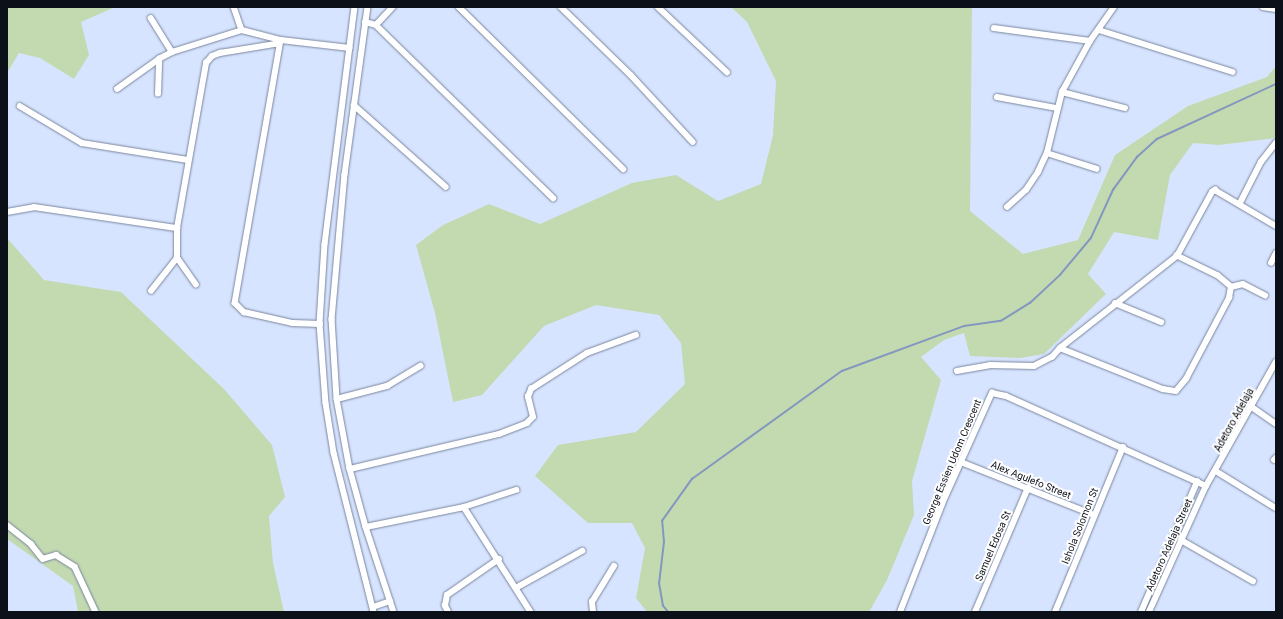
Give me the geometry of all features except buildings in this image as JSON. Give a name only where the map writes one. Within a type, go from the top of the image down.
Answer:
[{"type":"street","points":[[234,7],[242,30]]},
{"type":"street","points":[[355,7],[325,251],[320,324],[326,403],[334,452],[373,610],[390,601]]},
{"type":"street","points":[[368,7],[356,84],[334,270],[332,319],[337,399],[350,469],[366,527],[394,612]]},
{"type":"street","points":[[376,25],[392,7]]},
{"type":"street","points":[[459,7],[623,169]]},
{"type":"street","points":[[561,7],[631,75],[693,142]]},
{"type":"street","points":[[658,7],[727,72]]},
{"type":"street","points":[[1007,207],[1026,190],[1047,153],[1062,92],[1090,41],[1114,7]]},
{"type":"street","points":[[1263,7],[1276,9]]},
{"type":"street","points":[[150,18],[172,52]]},
{"type":"street","points":[[365,22],[376,25],[553,198]]},
{"type":"street","points":[[994,28],[1090,41]]},
{"type":"street","points":[[117,90],[172,52],[242,30],[281,40],[350,48]]},
{"type":"street","points":[[1099,30],[1233,72]]},
{"type":"street","points":[[196,285],[177,258],[177,228],[204,68],[208,59],[220,53],[275,44],[281,40]]},
{"type":"street","points":[[281,40],[235,303],[244,312],[293,323],[320,324]]},
{"type":"street","points":[[158,94],[159,60]]},
{"type":"street","points":[[345,82],[356,84]]},
{"type":"street","points":[[1062,92],[1125,108]]},
{"type":"street","points":[[997,96],[1058,108]]},
{"type":"street","points":[[354,105],[446,187]]},
{"type":"street","points":[[20,106],[82,143],[188,160]]},
{"type":"street","points":[[1240,203],[1261,162],[1276,143]]},
{"type":"street","points":[[1047,153],[1097,169]]},
{"type":"street","points":[[957,371],[990,365],[1034,366],[1052,357],[1060,348],[1115,303],[1177,256],[1212,192],[1220,190],[1276,226]]},
{"type":"street","points":[[7,212],[34,207],[177,228]]},
{"type":"street","points":[[1271,263],[1276,253]]},
{"type":"street","points":[[1177,256],[1218,276],[1231,287]]},
{"type":"street","points":[[151,291],[177,258]]},
{"type":"street","points":[[1231,287],[1243,284],[1265,295]]},
{"type":"street","points":[[1060,348],[1163,389],[1176,391],[1186,378],[1229,298],[1231,287]]},
{"type":"street","points":[[1115,303],[1161,322]]},
{"type":"street","points":[[350,469],[499,434],[527,424],[533,417],[528,397],[531,389],[587,354],[636,335]]},
{"type":"street","name":"Adetoro Adelaja","points":[[1206,486],[1216,471],[1276,362]]},
{"type":"street","points":[[337,399],[387,386],[420,366]]},
{"type":"street","name":"George Essien Udom Crescent","points":[[900,612],[961,462],[992,393],[1006,396],[1123,447],[1206,486]]},
{"type":"street","points":[[1252,407],[1276,424]]},
{"type":"street","name":"Ishola Solomon St","points":[[1055,612],[1123,447]]},
{"type":"street","name":"Alex Agulefo Street","points":[[961,462],[1094,515]]},
{"type":"street","points":[[1216,471],[1276,508]]},
{"type":"street","points":[[1141,612],[1197,482]]},
{"type":"street","name":"Adetoro Adelaja Street","points":[[1149,612],[1206,486]]},
{"type":"street","name":"Samuel Edosa St","points":[[975,612],[1028,488]]},
{"type":"street","points":[[366,527],[464,507],[516,490]]},
{"type":"street","points":[[464,507],[499,559],[531,612]]},
{"type":"street","points":[[7,525],[31,544],[43,559],[56,555],[75,567],[96,612]]},
{"type":"street","points":[[1181,540],[1253,581]]},
{"type":"street","points":[[516,588],[582,551]]},
{"type":"street","points":[[448,612],[445,606],[447,595],[499,559]]},
{"type":"street","points":[[593,612],[592,602],[614,566]]},
{"type":"green space","points":[[7,7],[115,7],[81,22],[89,55],[74,79],[40,58],[19,53],[7,73]]},
{"type":"green space","points":[[731,7],[972,7],[970,211],[1023,254],[1078,240],[1115,155],[1188,106],[1267,77],[1276,66],[1276,138],[1219,145],[1193,143],[1170,175],[1158,240],[1114,232],[1088,274],[1106,294],[1044,354],[1020,358],[970,356],[964,333],[944,340],[921,357],[941,380],[912,481],[914,515],[887,580],[869,612],[647,612],[636,598],[645,548],[632,523],[588,523],[535,476],[558,445],[636,432],[685,384],[681,343],[659,315],[596,305],[544,326],[482,395],[453,402],[435,313],[416,245],[443,225],[489,204],[540,224],[632,183],[676,175],[718,201],[761,184],[773,135],[776,81],[747,22]]},
{"type":"green space","points":[[7,238],[44,280],[121,292],[224,389],[272,445],[285,497],[269,516],[273,563],[284,612],[78,612],[73,586],[7,539]]},
{"type":"waterway","points":[[668,612],[663,606],[659,584],[664,542],[662,521],[692,479],[842,371],[964,326],[1001,321],[1030,303],[1060,275],[1091,238],[1113,190],[1137,157],[1157,139],[1276,84]]}]
